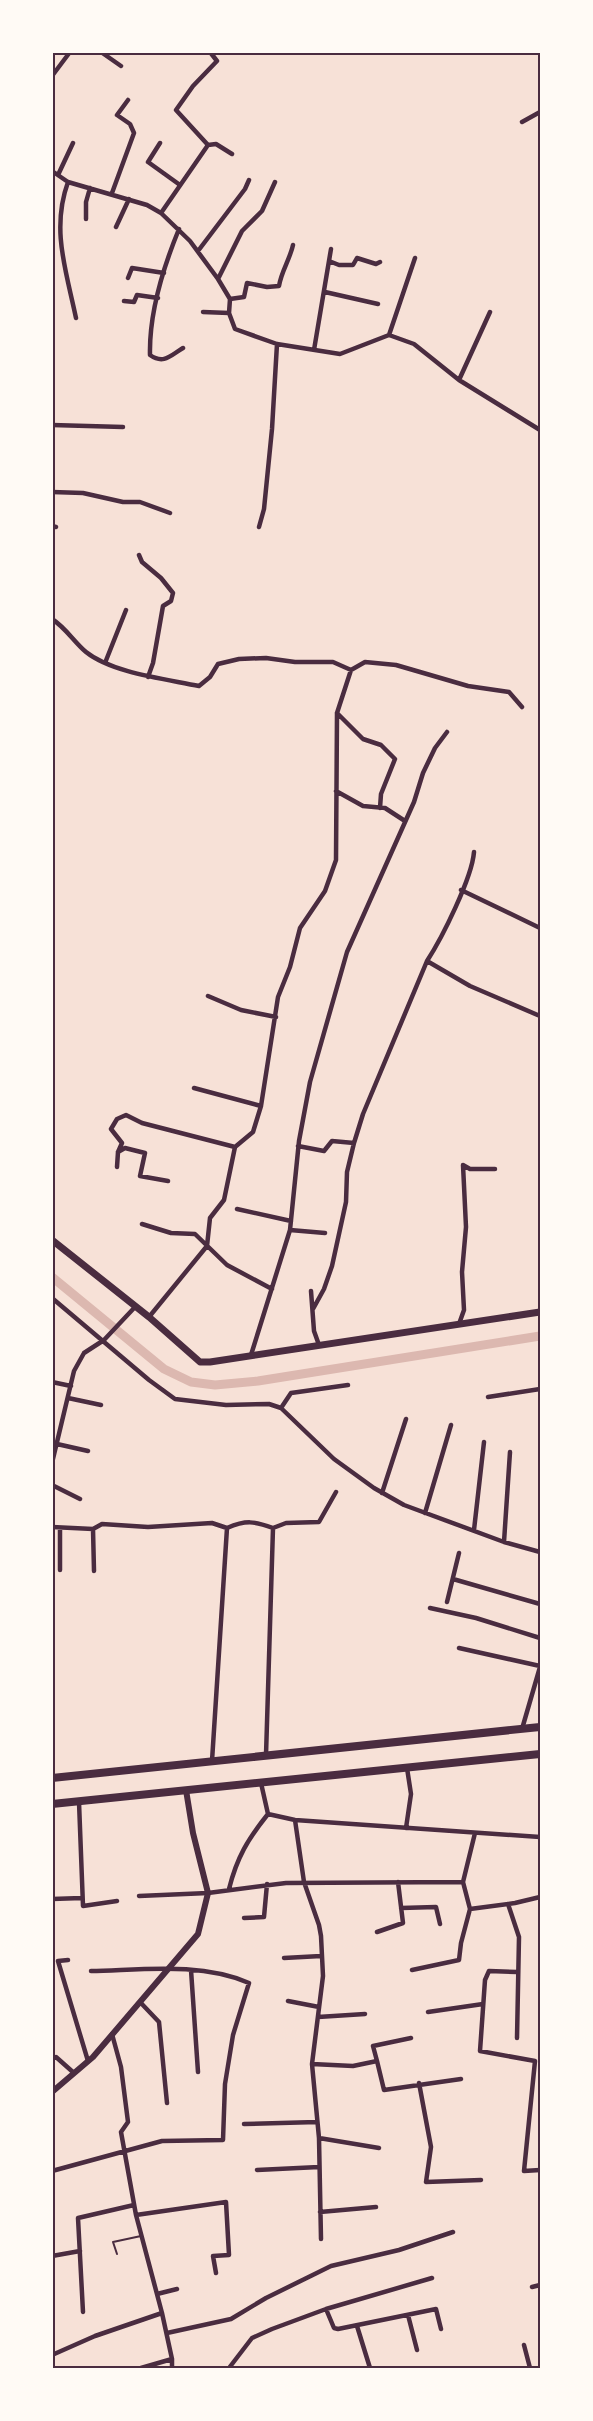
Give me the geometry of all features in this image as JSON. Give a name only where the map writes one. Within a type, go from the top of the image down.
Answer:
[{"type":"highway","points":[[52,1778],[540,1727]]},
{"type":"highway","points":[[52,1804],[540,1754]]},
{"type":"main road","points":[[52,1240],[149,1317],[200,1362],[540,1312]]},
{"type":"street","points":[[52,76],[70,52]]},
{"type":"street","points":[[208,145],[176,110],[193,86],[217,61],[210,52]]},
{"type":"street","points":[[101,53],[121,66]]},
{"type":"street","points":[[112,193],[134,133],[133,128],[117,115],[128,100]]},
{"type":"street","points":[[522,122],[540,112]]},
{"type":"street","points":[[58,175],[74,143]]},
{"type":"street","points":[[160,143],[148,162],[180,185]]},
{"type":"street","points":[[161,213],[208,145],[216,144],[232,154]]},
{"type":"street","points":[[52,171],[68,182],[112,193],[147,205],[161,213],[179,229],[218,279],[230,300],[229,313],[235,329],[277,344],[340,354],[389,335],[414,344],[459,380],[540,430]]},
{"type":"street","points":[[198,251],[249,180]]},
{"type":"street","points":[[68,182],[61,201],[59,227],[76,318]]},
{"type":"street","points":[[218,279],[242,231],[262,211],[275,182]]},
{"type":"street","points":[[86,219],[86,202],[90,188]]},
{"type":"street","points":[[116,227],[129,199]]},
{"type":"street","points":[[179,229],[164,273],[149,330],[150,355],[156,360],[166,360],[183,348]]},
{"type":"street","points":[[230,300],[244,297],[247,283],[267,287],[279,286],[280,276],[287,266],[293,245]]},
{"type":"street","points":[[314,350],[329,272],[331,249]]},
{"type":"street","points":[[329,261],[339,265],[353,265],[357,258],[376,264],[380,262]]},
{"type":"street","points":[[389,335],[415,258]]},
{"type":"street","points":[[128,278],[132,268],[164,273]]},
{"type":"street","points":[[325,292],[378,304]]},
{"type":"street","points":[[124,300],[134,302],[137,295],[144,294],[158,298]]},
{"type":"street","points":[[203,312],[229,313]]},
{"type":"street","points":[[459,380],[490,312]]},
{"type":"street","points":[[259,527],[264,509],[272,429],[277,344]]},
{"type":"street","points":[[52,425],[123,427]]},
{"type":"street","points":[[52,492],[83,493],[123,502],[140,502],[170,513]]},
{"type":"street","points":[[139,555],[142,562],[161,578],[173,593],[171,601],[163,606],[153,663],[148,676]]},
{"type":"street","points":[[105,663],[126,610]]},
{"type":"street","points":[[52,619],[61,625],[87,653],[105,663],[148,676],[199,686],[210,677],[218,664],[239,659],[333,662],[351,670]]},
{"type":"street","points":[[149,1317],[207,1246],[210,1218],[224,1200],[235,1148],[253,1131],[261,1106],[278,997],[290,967],[300,928],[325,891],[336,860],[337,713],[351,670],[365,662],[396,665],[468,686],[509,692],[522,707]]},
{"type":"street","points":[[337,713],[363,739],[381,745],[395,759],[381,794],[380,808]]},
{"type":"street","points":[[251,1355],[290,1230],[298,1146],[316,1053],[347,952],[414,802],[423,773],[435,748],[447,732]]},
{"type":"street","points":[[336,791],[363,806],[385,808],[405,821]]},
{"type":"street","points":[[313,1309],[324,1289],[332,1266],[346,1202],[347,1172],[363,1114],[427,961],[441,938],[461,891],[474,852]]},
{"type":"street","points":[[461,891],[540,928]]},
{"type":"street","points":[[427,961],[470,986],[540,1016]]},
{"type":"street","points":[[208,996],[241,1010],[276,1017]]},
{"type":"street","points":[[194,1088],[261,1106]]},
{"type":"street","points":[[117,1167],[118,1152],[122,1143],[111,1129],[117,1119],[126,1115],[142,1123],[235,1148]]},
{"type":"street","points":[[298,1146],[324,1151],[332,1141],[354,1143]]},
{"type":"street","points":[[118,1152],[125,1148],[145,1153],[140,1176],[168,1181]]},
{"type":"street","points":[[459,1324],[464,1310],[462,1272],[466,1227],[463,1165],[470,1169],[495,1169]]},
{"type":"street","points":[[237,1209],[291,1221]]},
{"type":"street","points":[[142,1224],[171,1233],[195,1234],[227,1265],[272,1289]]},
{"type":"street","points":[[290,1230],[325,1233]]},
{"type":"street","points":[[311,1291],[319,1346]]},
{"type":"street","points":[[52,1298],[176,1399],[226,1405],[269,1404],[281,1408],[334,1459],[382,1493],[425,1513],[504,1542],[540,1552]]},
{"type":"street","points":[[52,1463],[74,1371],[84,1353],[104,1341],[135,1307]]},
{"type":"street","points":[[52,1382],[71,1386]]},
{"type":"street","points":[[281,1408],[291,1394],[348,1384]]},
{"type":"street","points":[[489,1396],[540,1389]]},
{"type":"street","points":[[68,1398],[101,1405]]},
{"type":"street","points":[[382,1493],[406,1419]]},
{"type":"street","points":[[425,1513],[451,1425]]},
{"type":"street","points":[[52,1435],[59,1437]]},
{"type":"street","points":[[474,1530],[484,1442]]},
{"type":"street","points":[[57,1444],[88,1451]]},
{"type":"street","points":[[504,1542],[510,1452]]},
{"type":"street","points":[[52,1485],[80,1499]]},
{"type":"street","points":[[52,1527],[93,1529],[102,1524],[148,1527],[212,1522],[226,1528],[238,1523],[254,1521],[273,1528],[286,1522],[319,1522],[336,1492]]},
{"type":"street","points":[[60,1528],[60,1570]]},
{"type":"street","points":[[212,1761],[226,1528]]},
{"type":"street","points":[[266,1755],[273,1528]]},
{"type":"street","points":[[93,1529],[94,1570]]},
{"type":"street","points":[[447,1602],[459,1552]]},
{"type":"street","points":[[453,1579],[540,1604]]},
{"type":"street","points":[[430,1608],[476,1618],[540,1638]]},
{"type":"street","points":[[459,1648],[540,1667],[522,1729]]},
{"type":"street","points":[[406,1828],[411,1794],[407,1768]]},
{"type":"street","points":[[229,1889],[237,1858],[267,1814],[261,1783]]},
{"type":"street","points":[[52,2092],[88,2061],[198,1934],[208,1893],[192,1833],[186,1791]]},
{"type":"street","points":[[79,1802],[83,1906],[117,1902]]},
{"type":"street","points":[[267,1814],[295,1820],[540,1837]]},
{"type":"street","points":[[295,1820],[304,1882],[319,1925],[323,1976],[312,2064],[319,2138],[321,2239]]},
{"type":"street","points":[[412,1970],[459,1960],[470,1909],[463,1882],[475,1833]]},
{"type":"street","points":[[139,1896],[208,1893],[267,1884],[304,1882],[463,1882]]},
{"type":"street","points":[[377,1932],[403,1923],[398,1882]]},
{"type":"street","points":[[244,1918],[264,1917],[267,1884]]},
{"type":"street","points":[[470,1909],[540,1897]]},
{"type":"street","points":[[52,1899],[82,1898]]},
{"type":"street","points":[[508,1904],[519,1937],[517,2038]]},
{"type":"street","points":[[401,1908],[436,1907],[440,1924]]},
{"type":"street","points":[[284,1958],[321,1956]]},
{"type":"street","points":[[68,1960],[58,1961],[88,2061]]},
{"type":"street","points":[[191,1970],[198,2072]]},
{"type":"street","points":[[52,2171],[162,2141],[223,2140],[225,2084],[233,2035],[249,1983],[191,1970],[91,1971]]},
{"type":"street","points":[[517,1972],[489,1971],[485,1980],[480,2051],[534,2061],[524,2171],[540,2170]]},
{"type":"street","points":[[288,2001],[319,2007]]},
{"type":"street","points":[[140,2002],[159,2022],[167,2103]]},
{"type":"street","points":[[428,2012],[483,2004]]},
{"type":"street","points":[[318,2017],[364,2014]]},
{"type":"street","points":[[112,2034],[121,2067],[128,2122],[121,2132],[124,2151],[136,2216],[167,2333],[172,2368]]},
{"type":"street","points":[[411,2038],[373,2046],[384,2090],[461,2079]]},
{"type":"street","points":[[52,2059],[56,2057],[74,2073]]},
{"type":"street","points":[[312,2064],[353,2066],[377,2061]]},
{"type":"street","points":[[419,2084],[430,2147],[426,2182],[481,2180]]},
{"type":"street","points":[[244,2124],[317,2122]]},
{"type":"street","points":[[319,2138],[380,2148]]},
{"type":"street","points":[[257,2170],[319,2167]]},
{"type":"street","points":[[136,2216],[226,2202],[229,2255],[213,2256],[216,2273]]},
{"type":"street","points":[[83,2312],[78,2218],[134,2205]]},
{"type":"street","points":[[320,2212],[376,2207]]},
{"type":"street","points":[[167,2333],[231,2319],[266,2298],[331,2266],[399,2250],[453,2232]]},
{"type":"street","points":[[52,2256],[80,2251]]},
{"type":"street","points":[[229,2368],[252,2338],[326,2309],[432,2278]]},
{"type":"street","points":[[532,2288],[540,2285]]},
{"type":"street","points":[[157,2294],[177,2289]]},
{"type":"street","points":[[326,2309],[334,2328],[357,2326],[436,2309],[441,2329]]},
{"type":"street","points":[[52,2355],[95,2336],[162,2313]]},
{"type":"street","points":[[408,2315],[417,2350]]},
{"type":"street","points":[[357,2326],[370,2368]]},
{"type":"street","points":[[524,2345],[530,2368]]},
{"type":"street","points":[[141,2368],[172,2359]]},
{"type":"lane","points":[[117,2254],[113,2242],[141,2236]]},
{"type":"waterway","points":[[52,1277],[164,1369],[191,1382],[215,1385],[258,1381],[540,1336]]}]
